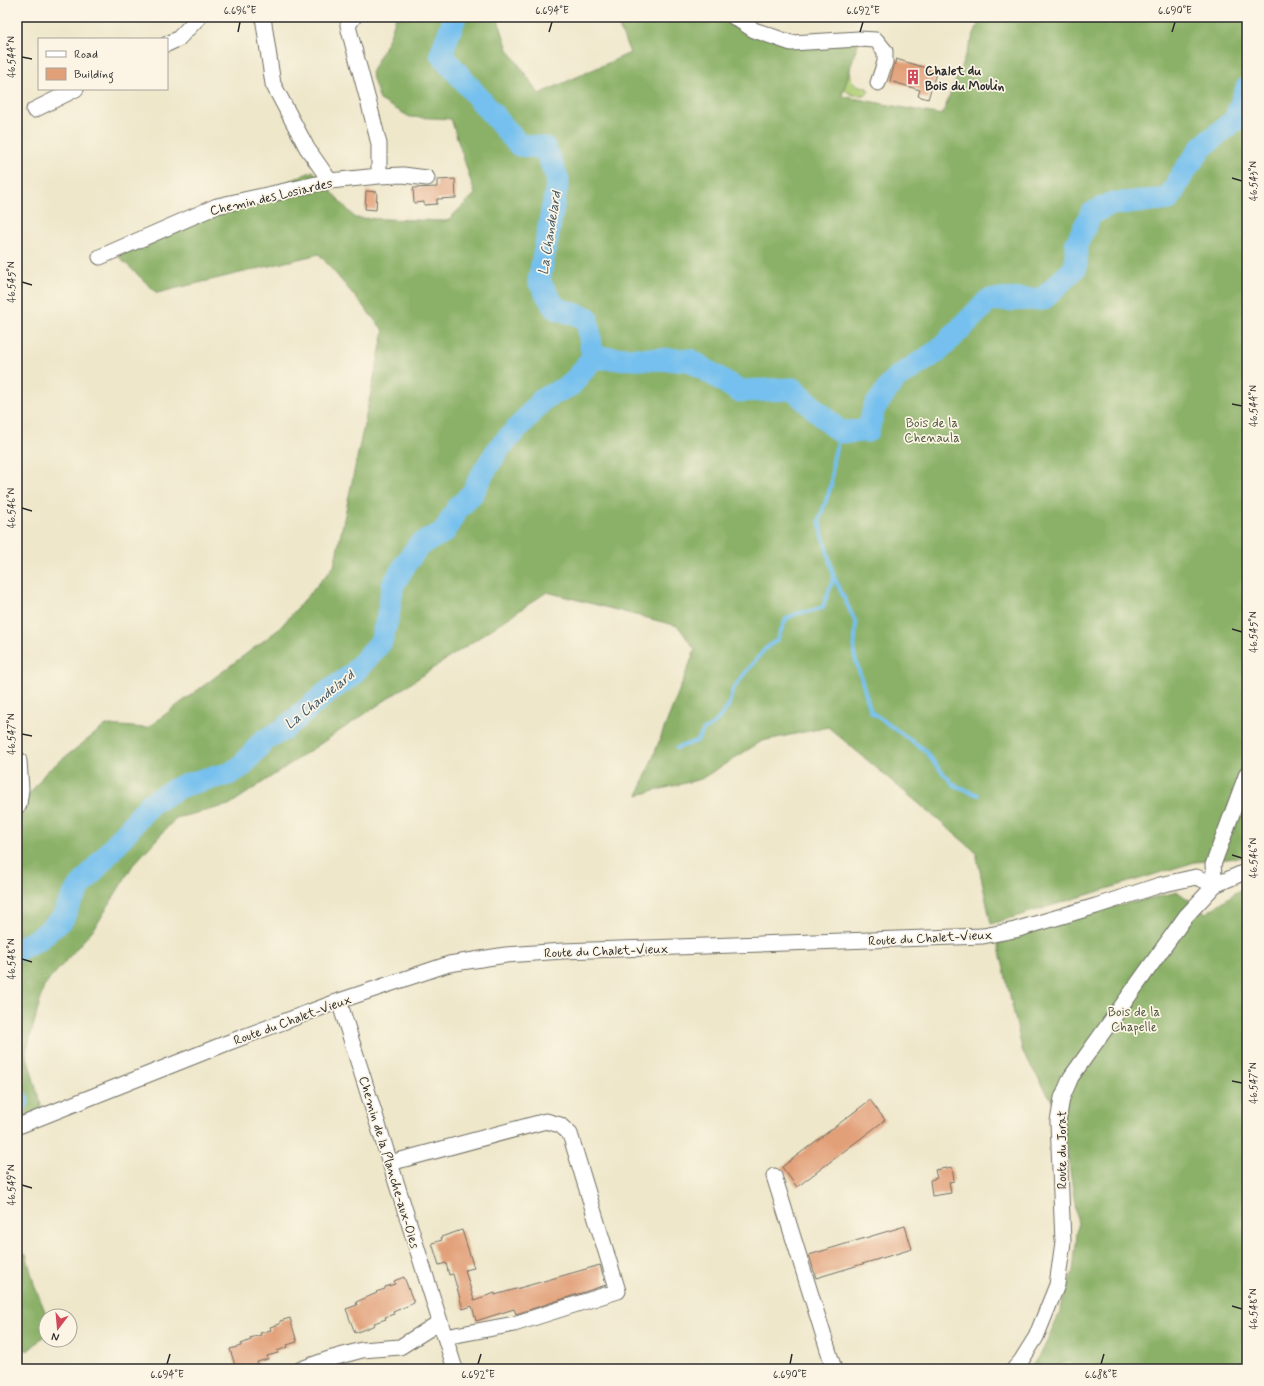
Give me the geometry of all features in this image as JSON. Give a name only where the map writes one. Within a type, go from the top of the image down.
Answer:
[{"type":"main road","points":[[17,761],[20,789],[17,804]]},
{"type":"street","points":[[168,44],[178,39],[199,17]]},
{"type":"street","points":[[263,17],[273,84],[307,148],[330,181]]},
{"type":"street","points":[[354,17],[348,25],[379,144],[379,176]]},
{"type":"street","points":[[734,17],[754,30],[791,43],[876,40],[885,51],[885,62],[878,83]]},
{"type":"street","points":[[34,110],[74,90]]},
{"type":"street","name":"Chemin des Losiardes","points":[[100,257],[217,206],[330,181],[403,175],[427,178]]},
{"type":"street","points":[[1215,885],[1213,865],[1247,773]]},
{"type":"street","name":"Route du Jorat","points":[[1014,1369],[1036,1337],[1057,1285],[1062,1242],[1058,1122],[1062,1098],[1071,1077],[1186,916],[1215,885],[1247,871]]},
{"type":"street","name":"Route du Chalet-Vieux","points":[[17,1125],[21,1125],[227,1043],[449,964],[506,955],[563,951],[983,936],[1015,930],[1160,885],[1196,877],[1215,885]]},
{"type":"street","name":"Chemin de la Planche-aux-Oies","points":[[339,1002],[455,1369]]},
{"type":"street","points":[[390,1163],[546,1121],[560,1125],[570,1134],[618,1291],[514,1324],[445,1337]]},
{"type":"street","points":[[774,1176],[834,1369]]},
{"type":"street","points":[[301,1369],[329,1359],[362,1350],[400,1347],[440,1322]]},
{"type":"green space","name":"Bois de la Chenaula","points":[[396,17],[497,17],[508,49],[539,94],[630,53],[615,17],[734,17],[791,43],[859,39],[842,96],[942,115],[980,19],[986,17],[1247,17],[1247,857],[1195,862],[991,924],[976,852],[828,727],[762,741],[701,779],[638,795],[695,650],[678,626],[547,592],[229,805],[176,818],[133,865],[96,926],[44,986],[26,1053],[42,1109],[17,1120],[17,826],[29,795],[46,772],[106,725],[147,728],[278,630],[334,566],[384,331],[319,254],[157,293],[118,256],[313,171],[355,218],[447,221],[475,194],[451,119],[410,117],[380,100],[371,73],[390,36]]},
{"type":"green space","points":[[849,65],[852,82],[867,88],[869,91],[867,94],[851,94],[838,83]]},
{"type":"green space","name":"Bois de la Chapelle","points":[[1247,885],[1247,1369],[1074,1369],[1071,1360],[1047,1369],[1029,1369],[1042,1352],[1058,1317],[1073,1271],[1078,1225],[1062,1117],[1023,1053],[996,934],[1178,892],[1206,913]]},
{"type":"green space","points":[[17,1252],[26,1254],[35,1287],[44,1308],[38,1308],[38,1342],[28,1351],[17,1344]]},
{"type":"green space","points":[[1071,1359],[1074,1369],[1047,1369]]},
{"type":"building","name":"Chalet du Bois du Moulin","points":[[896,59],[926,68],[926,70],[936,73],[928,99],[918,96],[920,90],[890,81]]},
{"type":"building","points":[[455,179],[456,198],[437,199],[437,204],[424,205],[424,202],[414,203],[413,188],[437,187],[437,180]]},
{"type":"building","points":[[366,191],[377,192],[376,210],[365,209]]},
{"type":"building","points":[[870,1100],[885,1120],[797,1187],[782,1167]]},
{"type":"building","points":[[952,1167],[954,1181],[949,1182],[951,1193],[932,1196],[930,1180],[937,1178],[935,1170]]},
{"type":"building","points":[[905,1226],[912,1249],[816,1278],[809,1255]]},
{"type":"building","points":[[462,1230],[474,1268],[465,1270],[474,1300],[600,1265],[606,1285],[516,1314],[514,1309],[476,1321],[472,1306],[463,1309],[453,1274],[449,1275],[446,1263],[439,1265],[432,1243],[442,1240],[441,1237]]},
{"type":"building","points":[[404,1277],[414,1303],[393,1312],[394,1314],[385,1317],[386,1319],[374,1323],[375,1325],[355,1333],[346,1309],[357,1305],[356,1302],[385,1289],[385,1287],[395,1284],[394,1281]]},
{"type":"building","points":[[290,1318],[297,1342],[287,1345],[288,1347],[277,1351],[278,1353],[267,1356],[268,1359],[257,1362],[258,1364],[248,1367],[248,1369],[236,1369],[230,1349],[241,1346],[241,1344],[251,1340],[250,1338],[271,1330],[270,1327],[280,1324],[280,1321]]},
{"type":"waterway","name":"La Chandelard","points":[[455,17],[441,54],[519,145],[545,148],[558,180],[539,281],[555,308],[587,318],[593,358],[690,360],[739,391],[793,389],[840,432],[868,431],[874,408],[895,379],[938,351],[989,300],[1043,299],[1076,267],[1076,245],[1091,214],[1110,204],[1169,199],[1183,173],[1202,147],[1235,120],[1247,88]]},
{"type":"waterway","name":"La Chandelard","points":[[17,950],[40,938],[63,918],[69,904],[79,888],[150,804],[179,787],[229,774],[242,766],[263,741],[283,730],[325,694],[351,676],[381,642],[388,616],[393,585],[419,545],[444,532],[457,509],[472,494],[499,448],[543,399],[571,385],[593,358]]},
{"type":"waterway","points":[[837,445],[833,460],[831,486],[819,521],[834,577],[856,623],[854,654],[871,712],[925,750],[935,764],[954,785],[978,795]]},
{"type":"waterway","points":[[677,748],[697,741],[704,730],[714,724],[728,707],[733,689],[765,649],[777,640],[786,619],[798,613],[823,607],[834,577]]},
{"type":"place","name":"Chalet du Bois du Moulin","points":[[913,77]]}]
